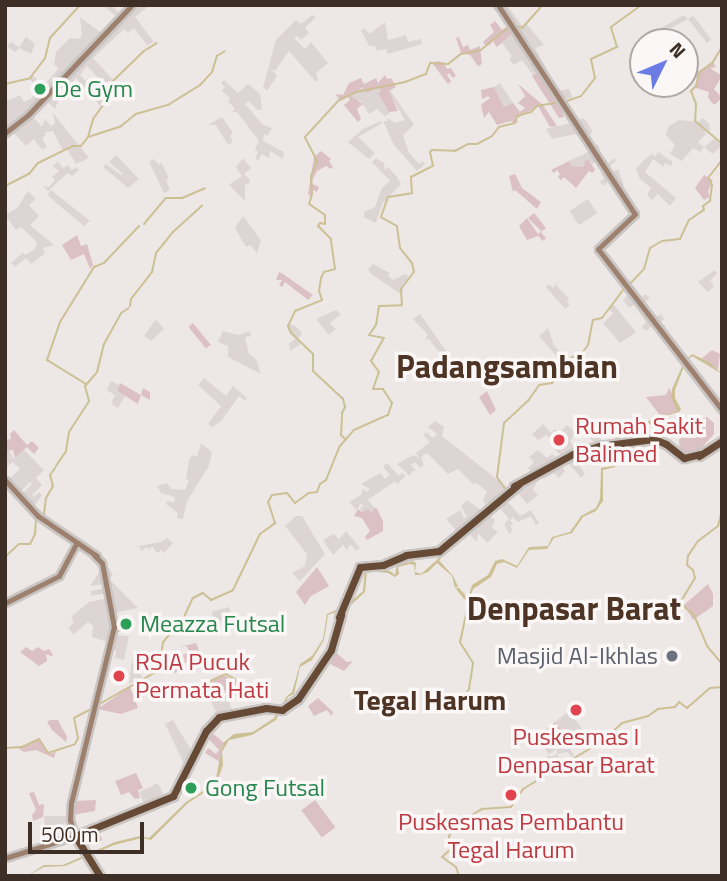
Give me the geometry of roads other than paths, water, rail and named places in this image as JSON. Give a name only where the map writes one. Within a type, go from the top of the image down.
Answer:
[{"type":"highway","points":[[100,876],[75,836],[173,796],[206,731],[220,717],[278,709],[302,696],[320,667],[362,565],[383,565],[406,555],[436,552],[483,514],[500,494],[573,454],[654,439],[686,460],[722,441]]},
{"type":"main road","points":[[5,132],[42,99],[132,5]]},
{"type":"main road","points":[[498,5],[635,214],[598,249],[722,410]]},
{"type":"main road","points":[[5,480],[40,518],[103,562],[114,626],[70,808],[70,823],[75,836],[5,858]]},
{"type":"main road","points":[[5,603],[56,578],[77,542]]},
{"type":"waterway","points":[[5,84],[30,78],[45,58],[50,38],[80,5]]},
{"type":"waterway","points":[[345,439],[341,435],[342,413],[345,407],[343,399],[313,371],[313,354],[291,333],[288,326],[295,311],[322,300],[319,291],[321,278],[324,272],[335,269],[331,239],[318,226],[320,223],[325,224],[325,215],[309,204],[312,194],[311,176],[317,161],[305,137],[339,100],[356,92],[405,82],[426,74],[430,63],[448,64],[461,54],[481,50],[514,25],[522,28],[543,5]]},
{"type":"waterway","points":[[564,102],[581,96],[595,78],[591,59],[617,47],[611,27],[641,5]]},
{"type":"waterway","points":[[88,137],[93,119],[104,104],[113,81],[144,51],[157,43]]},
{"type":"waterway","points":[[722,47],[713,62],[699,73],[696,86],[691,91],[696,104],[695,121],[722,144]]},
{"type":"waterway","points":[[5,186],[29,174],[38,163],[73,146],[81,146],[88,137],[121,126],[136,114],[168,105],[200,85],[212,72],[217,56],[225,51]]},
{"type":"waterway","points":[[96,706],[159,668],[163,642],[183,619],[193,598],[203,593],[211,600],[233,590],[260,534],[275,523],[268,502],[272,495],[287,493],[295,503],[309,493],[317,492],[320,484],[326,480],[340,446],[354,430],[388,415],[392,403],[383,389],[373,389],[379,372],[371,361],[384,338],[369,335],[376,325],[379,306],[402,305],[401,289],[414,272],[412,263],[400,248],[397,226],[381,217],[388,197],[412,193],[411,177],[433,166],[430,152],[432,150],[455,151],[468,144],[477,144],[492,136],[499,127],[515,123],[517,116],[531,112],[537,106],[559,102]]},
{"type":"waterway","points":[[629,285],[644,269],[650,248],[662,241],[680,239],[689,220],[704,210],[703,206],[710,201],[712,185],[708,178],[722,160]]},
{"type":"waterway","points":[[144,224],[166,198],[182,198],[205,188]]},
{"type":"waterway","points":[[130,306],[131,299],[152,272],[156,253],[174,231],[202,206]]},
{"type":"waterway","points":[[86,384],[47,360],[60,322],[94,267],[104,263],[139,226]]},
{"type":"waterway","points":[[562,373],[568,359],[582,353],[588,345],[593,320],[602,318],[625,288]]},
{"type":"waterway","points":[[56,466],[66,451],[69,432],[89,401],[85,386],[97,372],[104,344],[121,313],[129,308]]},
{"type":"waterway","points":[[506,490],[497,477],[504,423],[528,401],[539,385],[552,383],[560,374]]},
{"type":"waterway","points":[[5,557],[19,544],[30,544],[35,534],[36,521],[44,514],[46,498],[53,486],[50,475],[55,468]]},
{"type":"waterway","points":[[722,510],[718,526],[698,541],[688,556],[687,565],[693,570],[695,578],[680,603],[694,615],[707,646],[722,664]]},
{"type":"waterway","points":[[437,562],[444,552]]},
{"type":"waterway","points":[[460,703],[469,689],[473,663],[460,642],[469,601]]},
{"type":"waterway","points":[[204,695],[212,680],[226,674],[237,680],[246,696],[270,698]]},
{"type":"waterway","points":[[459,876],[456,867],[442,857],[451,849],[449,836],[456,825],[482,809],[511,807],[523,789],[601,742],[622,723],[648,716],[658,709],[675,707],[679,702],[687,708],[710,688],[722,687]]},
{"type":"waterway","points":[[5,748],[22,747],[39,739],[48,753],[75,744],[78,738],[74,718],[91,709]]},
{"type":"place","name":"De Gym","points":[[40,89]]},
{"type":"place","name":"Rumah Sakit Balimed","points":[[559,440]]},
{"type":"place","name":"Meazza Futsal","points":[[126,624]]},
{"type":"place","name":"Masjid Al-Ikhlas","points":[[672,656]]},
{"type":"place","name":"RSIA Pucuk Permata Hati","points":[[119,676]]},
{"type":"place","name":"Puskesmas I Denpasar Barat","points":[[576,710]]},
{"type":"place","name":"Gong Futsal","points":[[191,788]]},
{"type":"place","name":"Puskesmas Pembantu Tegal Harum","points":[[511,795]]},
{"type":"district","name":"Padangsambian","points":[[507,366]]},
{"type":"district","name":"Denpasar Barat","points":[[574,608]]},
{"type":"district","name":"Tegal Harum","points":[[430,700]]}]
